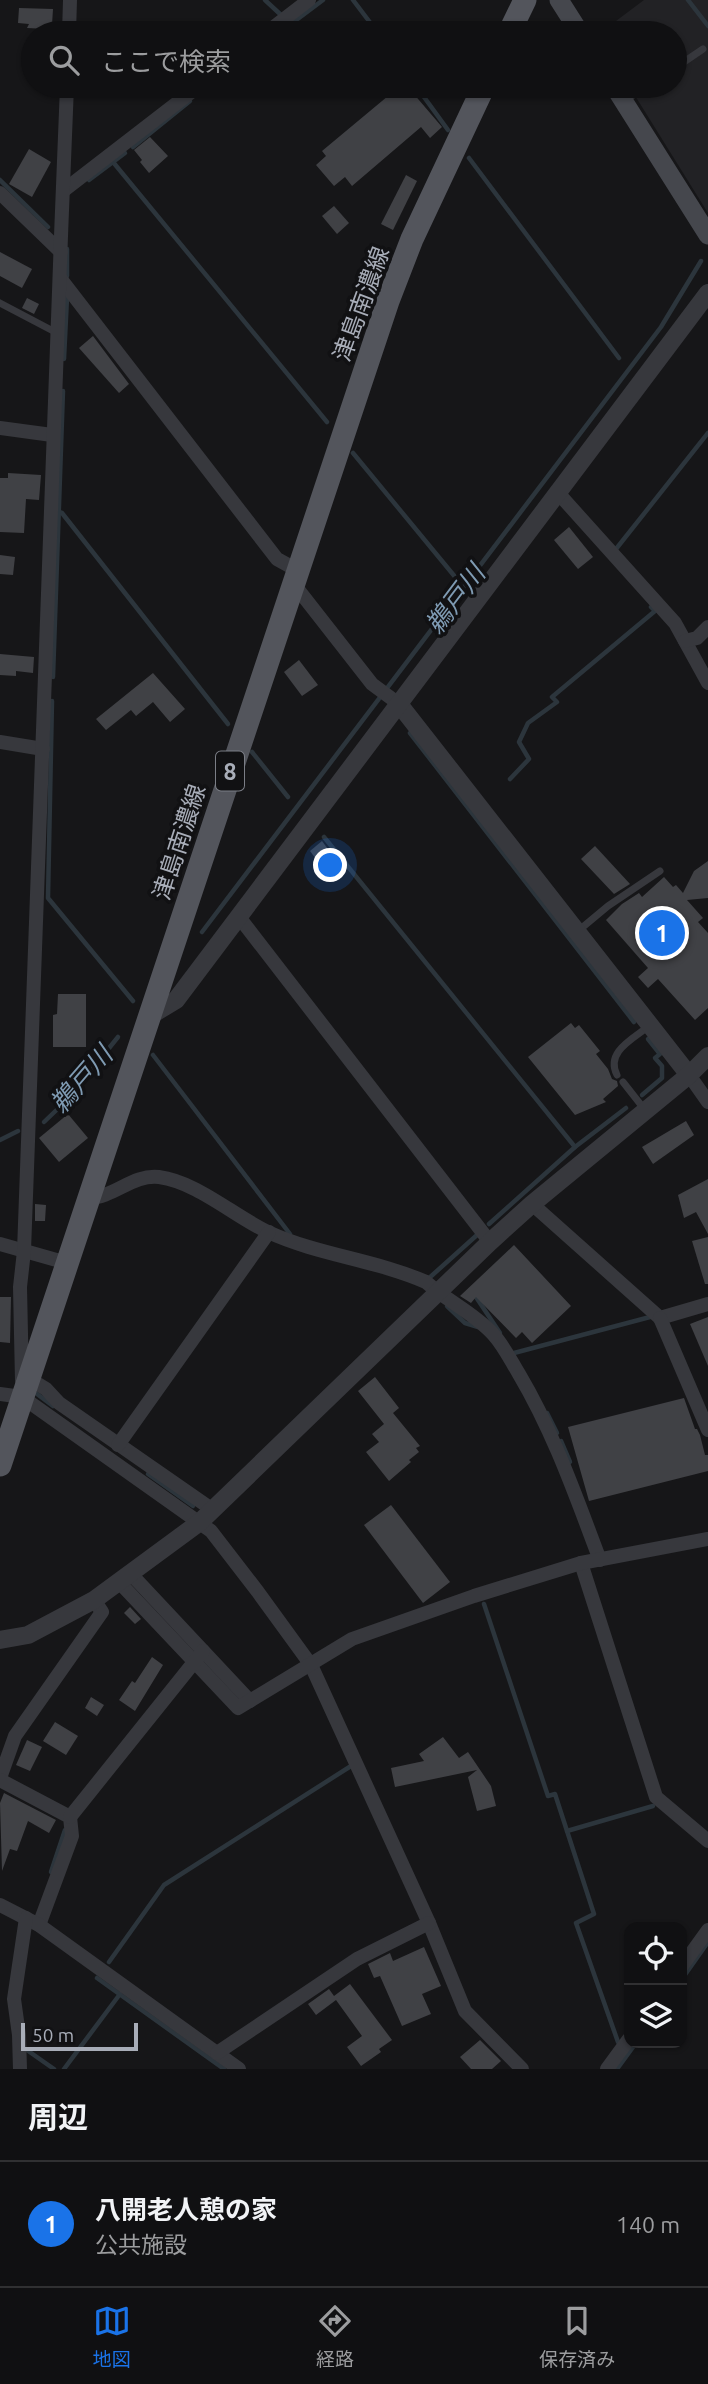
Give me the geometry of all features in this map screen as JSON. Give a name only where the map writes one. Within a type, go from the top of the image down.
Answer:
[{"type":"main road","points":[[514,21],[524,0]]},
{"type":"main road","points":[[559,0],[572,21]]},
{"type":"main road","name":"津島南濃線","points":[[0,1465],[17,1390],[66,1263],[403,263],[479,98]]},
{"type":"main road","points":[[622,98],[708,235]]},
{"type":"street","points":[[69,21],[70,0]]},
{"type":"street","points":[[282,21],[306,1]]},
{"type":"street","points":[[17,1390],[67,98]]},
{"type":"street","points":[[63,191],[183,98]]},
{"type":"street","points":[[0,193],[61,253]]},
{"type":"street","points":[[60,278],[277,559],[295,577],[376,687],[395,701],[708,1102]]},
{"type":"street","points":[[148,1017],[176,1000],[395,701],[559,494],[708,293]]},
{"type":"street","points":[[0,428],[52,435]]},
{"type":"street","points":[[559,494],[675,623],[708,683]]},
{"type":"street","points":[[685,641],[697,638],[708,628]]},
{"type":"street","points":[[0,742],[43,749]]},
{"type":"street","points":[[239,917],[491,1242]]},
{"type":"street","points":[[0,1640],[28,1635],[94,1600],[206,1516],[532,1204],[689,1075],[708,1056]]},
{"type":"street","points":[[88,1198],[98,1198],[139,1178],[158,1177],[181,1183],[269,1232],[306,1246],[426,1282],[481,1322],[505,1349],[535,1401],[566,1471],[600,1560]]},
{"type":"street","points":[[532,1204],[660,1318],[708,1430]]},
{"type":"street","points":[[118,1445],[269,1232]]},
{"type":"street","points":[[0,1244],[66,1263]]},
{"type":"street","points":[[660,1318],[708,1304]]},
{"type":"street","points":[[17,1390],[46,1389],[60,1403],[118,1445],[206,1516],[211,1531],[311,1665],[429,1923],[465,2011],[522,2069]]},
{"type":"street","points":[[17,1390],[206,1516]]},
{"type":"street","points":[[125,1578],[199,1657],[238,1708],[352,1639],[581,1563],[708,1539]]},
{"type":"street","points":[[581,1563],[656,1797],[708,1841]]},
{"type":"street","points":[[70,1817],[0,1779],[15,1737],[102,1612],[94,1600]]},
{"type":"street","points":[[20,2069],[14,1998],[33,1922],[72,1836],[70,1817],[199,1657]]},
{"type":"street","points":[[0,1905],[33,1922],[239,2069]]},
{"type":"street","points":[[217,2053],[357,1959],[429,1923]]},
{"type":"street","points":[[687,1959],[708,1930]]},
{"type":"street","points":[[607,2069],[624,2046]]},
{"type":"lane","points":[[687,60],[703,49]]},
{"type":"lane","points":[[0,303],[57,333]]},
{"type":"lane","points":[[577,932],[608,906],[660,871]]},
{"type":"lane","points":[[617,1075],[613,1068],[618,1051],[650,1025]]},
{"type":"lane","points":[[623,1082],[646,1110]]},
{"type":"shaded area","points":[[644,0],[708,0],[708,213],[636,98],[687,98],[687,21],[616,21]]},
{"type":"building","points":[[19,8],[53,9],[52,21],[18,23]]},
{"type":"building","points":[[386,98],[417,98],[442,127],[430,138],[421,127],[352,186],[345,177],[334,186],[316,165],[326,156],[322,151]]},
{"type":"building","points":[[150,137],[168,156],[149,173],[134,150]]},
{"type":"building","points":[[29,149],[51,162],[32,197],[9,184]]},
{"type":"building","points":[[406,175],[417,181],[393,230],[381,224]]},
{"type":"building","points":[[334,206],[349,223],[337,234],[322,216]]},
{"type":"building","points":[[0,252],[32,269],[22,288],[0,276]]},
{"type":"building","points":[[27,298],[39,304],[34,314],[22,308]]},
{"type":"building","points":[[93,336],[129,384],[119,393],[79,348]]},
{"type":"building","points":[[8,473],[41,475],[39,500],[26,499],[24,533],[0,532],[0,478],[8,478]]},
{"type":"building","points":[[569,527],[593,557],[578,569],[554,540]]},
{"type":"building","points":[[0,555],[15,557],[13,575],[0,574]]},
{"type":"building","points":[[0,654],[34,657],[33,673],[16,671],[16,676],[0,675]]},
{"type":"building","points":[[299,660],[318,685],[302,696],[284,672]]},
{"type":"building","points":[[153,673],[185,709],[170,722],[153,702],[136,716],[131,710],[106,730],[96,719]]},
{"type":"building","points":[[322,841],[336,860],[324,870],[310,851]]},
{"type":"building","points":[[595,846],[630,884],[614,894],[581,859]]},
{"type":"building","points":[[708,861],[708,898],[687,900],[703,918],[698,922],[708,933],[708,1008],[695,1020],[658,979],[648,988],[638,977],[648,968],[606,920],[622,904],[639,893],[642,897],[664,877],[683,893],[694,871]]},
{"type":"building","points":[[58,994],[86,994],[86,1047],[53,1047],[53,1015],[57,1014]]},
{"type":"building","points":[[571,1023],[575,1028],[579,1025],[600,1051],[596,1054],[618,1086],[603,1099],[606,1102],[575,1115],[528,1057]]},
{"type":"building","points":[[68,1114],[88,1138],[59,1162],[39,1138]]},
{"type":"building","points":[[686,1121],[694,1135],[653,1164],[642,1147]]},
{"type":"building","points":[[708,1179],[708,1234],[696,1212],[684,1218],[678,1195]]},
{"type":"building","points":[[35,1204],[46,1205],[45,1221],[35,1221]]},
{"type":"building","points":[[708,1237],[708,1284],[705,1284],[692,1241]]},
{"type":"building","points":[[514,1245],[571,1306],[532,1343],[522,1332],[516,1338],[476,1297],[471,1303],[460,1296]]},
{"type":"building","points":[[0,1297],[11,1297],[10,1343],[0,1342]]},
{"type":"building","points":[[708,1317],[708,1366],[690,1324]]},
{"type":"building","points":[[375,1377],[399,1408],[393,1413],[420,1446],[416,1448],[419,1452],[409,1460],[411,1462],[389,1481],[366,1452],[379,1442],[372,1434],[384,1424],[358,1391]]},
{"type":"building","points":[[684,1398],[695,1429],[700,1435],[705,1455],[708,1455],[708,1471],[589,1501],[568,1427]]},
{"type":"building","points":[[391,1505],[450,1582],[423,1603],[364,1525]]},
{"type":"building","points":[[130,1607],[141,1619],[135,1624],[124,1613]]},
{"type":"building","points":[[152,1657],[163,1665],[135,1711],[119,1700],[132,1681],[135,1683]]},
{"type":"building","points":[[91,1697],[104,1705],[97,1716],[85,1708]]},
{"type":"building","points":[[55,1722],[78,1736],[66,1755],[43,1741]]},
{"type":"building","points":[[443,1737],[459,1758],[468,1752],[491,1786],[496,1806],[477,1811],[468,1777],[477,1770],[395,1787],[391,1768],[424,1761],[419,1754]]},
{"type":"building","points":[[27,1740],[42,1747],[30,1771],[16,1765]]},
{"type":"building","points":[[4,1793],[56,1820],[49,1833],[28,1821],[17,1851],[10,1849],[2,1871],[0,1803]]},
{"type":"building","points":[[424,1947],[441,1986],[422,1994],[431,2014],[402,2026],[380,1976],[374,1978],[368,1964],[390,1953],[393,1961]]},
{"type":"building","points":[[350,1984],[392,2040],[379,2049],[381,2052],[361,2066],[347,2047],[362,2036],[336,2000],[316,2015],[308,2004],[329,1989],[334,1996]]},
{"type":"building","points":[[480,2040],[501,2061],[492,2069],[471,2069],[460,2057]]},
{"type":"waterway","points":[[265,0],[280,14]]},
{"type":"waterway","points":[[295,21],[323,0]]},
{"type":"waterway","points":[[353,0],[369,21]]},
{"type":"waterway","points":[[688,0],[708,26]]},
{"type":"waterway","points":[[425,98],[448,130]]},
{"type":"waterway","points":[[133,147],[190,101]]},
{"type":"waterway","points":[[89,180],[125,153]]},
{"type":"waterway","points":[[469,158],[619,358]]},
{"type":"waterway","points":[[113,162],[327,422]]},
{"type":"waterway","points":[[0,180],[48,227]]},
{"type":"waterway","points":[[67,249],[67,276]]},
{"type":"waterway","name":"鵜戸川","points":[[202,932],[661,327],[701,261]]},
{"type":"waterway","points":[[64,359],[67,298]]},
{"type":"waterway","points":[[53,677],[63,391]]},
{"type":"waterway","points":[[616,549],[708,433]]},
{"type":"waterway","points":[[353,453],[456,578]]},
{"type":"waterway","points":[[59,512],[228,724]]},
{"type":"waterway","points":[[510,779],[529,759],[519,742],[528,723],[557,702],[552,697],[655,611],[651,607]]},
{"type":"waterway","points":[[52,701],[48,898],[133,1001]]},
{"type":"waterway","points":[[410,733],[634,1022]]},
{"type":"waterway","points":[[252,752],[288,797]]},
{"type":"waterway","points":[[324,837],[575,1147]]},
{"type":"waterway","name":"鵜戸川","points":[[44,1122],[68,1099],[118,1037]]},
{"type":"waterway","points":[[642,1095],[662,1078],[662,1066],[655,1058],[660,1054],[648,1039]]},
{"type":"waterway","points":[[153,1055],[290,1234]]},
{"type":"waterway","points":[[489,1224],[575,1147],[626,1108]]},
{"type":"waterway","name":"鵜戸川","points":[[0,1140],[18,1131]]},
{"type":"waterway","points":[[428,1279],[477,1235]]},
{"type":"waterway","points":[[474,1294],[500,1333]]},
{"type":"waterway","points":[[447,1306],[465,1323],[478,1327]]},
{"type":"waterway","points":[[514,1353],[650,1317]]},
{"type":"waterway","points":[[37,1394],[53,1406]]},
{"type":"waterway","points":[[547,1413],[557,1433]]},
{"type":"waterway","points":[[561,1441],[570,1462]]},
{"type":"waterway","points":[[148,1474],[193,1506]]},
{"type":"waterway","points":[[484,1604],[548,1796],[555,1794],[594,1914],[576,1923],[618,2042]]},
{"type":"waterway","points":[[109,1962],[164,1885],[351,1766]]},
{"type":"waterway","points":[[567,1831],[653,1806]]},
{"type":"waterway","points":[[51,1872],[65,1830]]},
{"type":"waterway","points":[[687,1972],[708,1942]]},
{"type":"waterway","points":[[97,1978],[224,2069]]},
{"type":"waterway","points":[[64,2069],[120,1994]]},
{"type":"waterway","points":[[24,2048],[54,2069]]},
{"type":"waterway","points":[[617,2069],[632,2048]]},
{"type":"place","name":"八開老人憩の家","points":[[662,933]]}]
